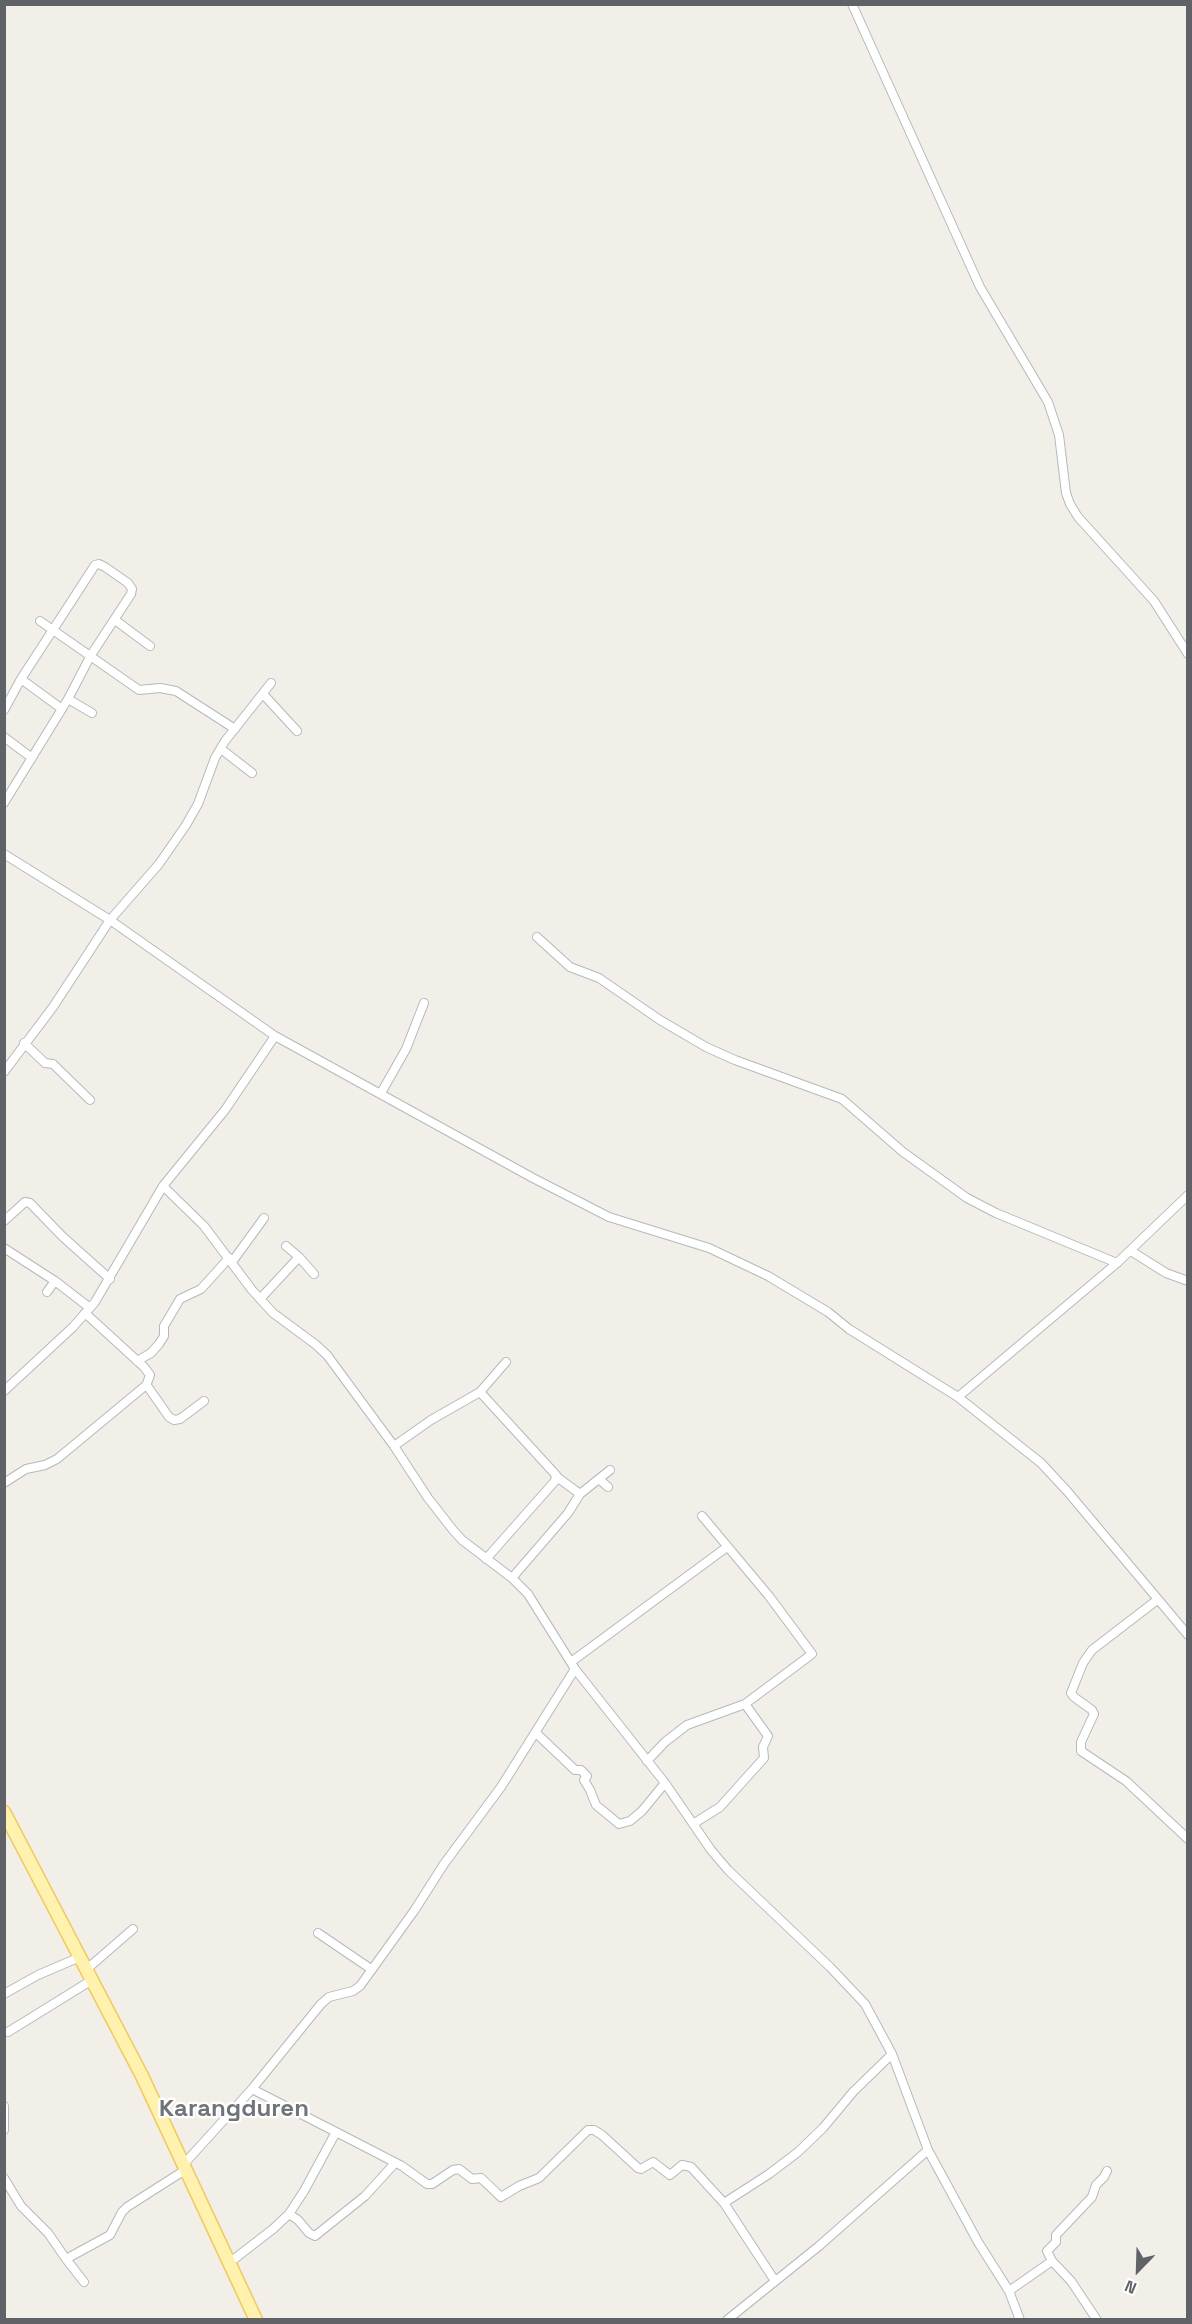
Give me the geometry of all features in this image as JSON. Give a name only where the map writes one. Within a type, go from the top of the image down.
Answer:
[{"type":"main road","points":[[4,1812],[8,1829],[80,1957],[142,2076],[256,2319]]},
{"type":"street","points":[[852,4],[980,287],[1048,402],[1059,435],[1066,493],[1070,504],[1078,517],[1154,601],[1188,654]]},
{"type":"street","points":[[4,710],[21,679],[95,565],[99,564],[128,583],[132,588],[131,594],[91,655],[68,699],[6,799]]},
{"type":"street","points":[[115,620],[150,646]]},
{"type":"street","points":[[40,621],[139,690],[160,688],[176,691],[235,729]]},
{"type":"street","points":[[21,679],[62,709]]},
{"type":"street","points":[[4,1072],[52,1007],[110,920],[159,864],[186,825],[198,804],[212,765],[221,749],[271,683]]},
{"type":"street","points":[[263,694],[297,731]]},
{"type":"street","points":[[68,699],[92,713]]},
{"type":"street","points":[[4,737],[32,758]]},
{"type":"street","points":[[221,749],[252,773]]},
{"type":"street","points":[[4,854],[110,920],[275,1036],[503,1162],[609,1216],[713,1250],[768,1276],[828,1312],[849,1329],[958,1397],[1041,1463],[1188,1635]]},
{"type":"street","points":[[537,937],[570,967],[599,978],[660,1020],[706,1047],[842,1099],[903,1152],[967,1198],[996,1213],[1118,1263]]},
{"type":"street","points":[[381,1093],[406,1049],[424,1003]]},
{"type":"street","points":[[4,1391],[87,1310],[110,1279],[163,1186],[225,1110],[275,1036]]},
{"type":"street","points":[[24,1043],[46,1063],[53,1064],[90,1100]]},
{"type":"street","points":[[163,1186],[204,1226],[273,1313],[327,1355],[453,1530],[512,1578],[537,1604],[573,1666],[665,1783],[728,1870],[830,1967],[863,2002],[892,2054],[928,2150],[978,2242],[1009,2291],[1020,2319]]},
{"type":"street","points":[[958,1397],[1118,1263],[1188,1195]]},
{"type":"street","points":[[4,1221],[25,1202],[30,1203],[63,1237],[110,1279]]},
{"type":"street","points":[[137,1361],[151,1353],[159,1344],[164,1336],[164,1326],[180,1299],[207,1285],[241,1253],[264,1218]]},
{"type":"street","points":[[286,1246],[314,1274]]},
{"type":"street","points":[[4,1248],[55,1281],[87,1310],[149,1374],[146,1386],[57,1459],[45,1465],[26,1469],[4,1483]]},
{"type":"street","points":[[1131,1251],[1159,1269],[1188,1281]]},
{"type":"street","points":[[260,1299],[299,1257]]},
{"type":"street","points":[[47,1292],[55,1281]]},
{"type":"street","points":[[394,1446],[431,1420],[480,1392],[506,1362]]},
{"type":"street","points":[[146,1386],[169,1417],[174,1420],[180,1419],[204,1401]]},
{"type":"street","points":[[480,1392],[557,1477],[580,1494]]},
{"type":"street","points":[[512,1578],[568,1513],[580,1494],[610,1470]]},
{"type":"street","points":[[486,1559],[557,1477]]},
{"type":"street","points":[[599,1479],[608,1488]]},
{"type":"street","points":[[647,1761],[665,1742],[687,1725],[745,1704],[812,1654],[769,1596],[702,1515]]},
{"type":"street","points":[[71,2257],[110,2235],[127,2207],[184,2168],[321,2004],[329,1997],[357,1989],[501,1787],[536,1733],[573,1666],[727,1547]]},
{"type":"street","points":[[1157,1600],[1092,1650],[1083,1663],[1071,1693],[1094,1712],[1094,1718],[1080,1745],[1081,1751],[1126,1781],[1188,1839]]},
{"type":"street","points":[[693,1824],[720,1807],[764,1758],[763,1747],[768,1739],[767,1733],[745,1704]]},
{"type":"street","points":[[536,1733],[575,1770],[580,1770],[587,1776],[584,1780],[596,1805],[619,1824],[630,1821],[642,1811],[665,1783]]},
{"type":"street","points":[[8,2032],[89,1974],[133,1929]]},
{"type":"street","points":[[318,1933],[371,1969]]},
{"type":"street","points":[[4,1994],[51,1969],[80,1957]]},
{"type":"street","points":[[724,2204],[798,2152],[892,2054]]},
{"type":"street","points":[[252,2089],[404,2167],[430,2184],[453,2170],[459,2169],[472,2179],[481,2178],[501,2197],[539,2178],[588,2130],[594,2130],[638,2168],[641,2169],[653,2162],[670,2175],[682,2165],[689,2166],[724,2204],[775,2281]]},
{"type":"street","points":[[4,2106],[4,2130]]},
{"type":"street","points":[[229,2263],[289,2214],[336,2132]]},
{"type":"street","points":[[727,2319],[819,2246],[928,2150]]},
{"type":"street","points":[[289,2214],[298,2220],[309,2233],[315,2235],[366,2196],[395,2163]]},
{"type":"street","points":[[1097,2319],[1071,2281],[1052,2261],[1047,2251],[1056,2242],[1056,2235],[1092,2197],[1096,2185],[1107,2170]]},
{"type":"street","points":[[4,2178],[21,2206],[71,2257],[84,2283]]},
{"type":"street","points":[[1009,2291],[1052,2261]]},
{"type":"district","name":"Karangduren","points":[[234,2109]]}]
